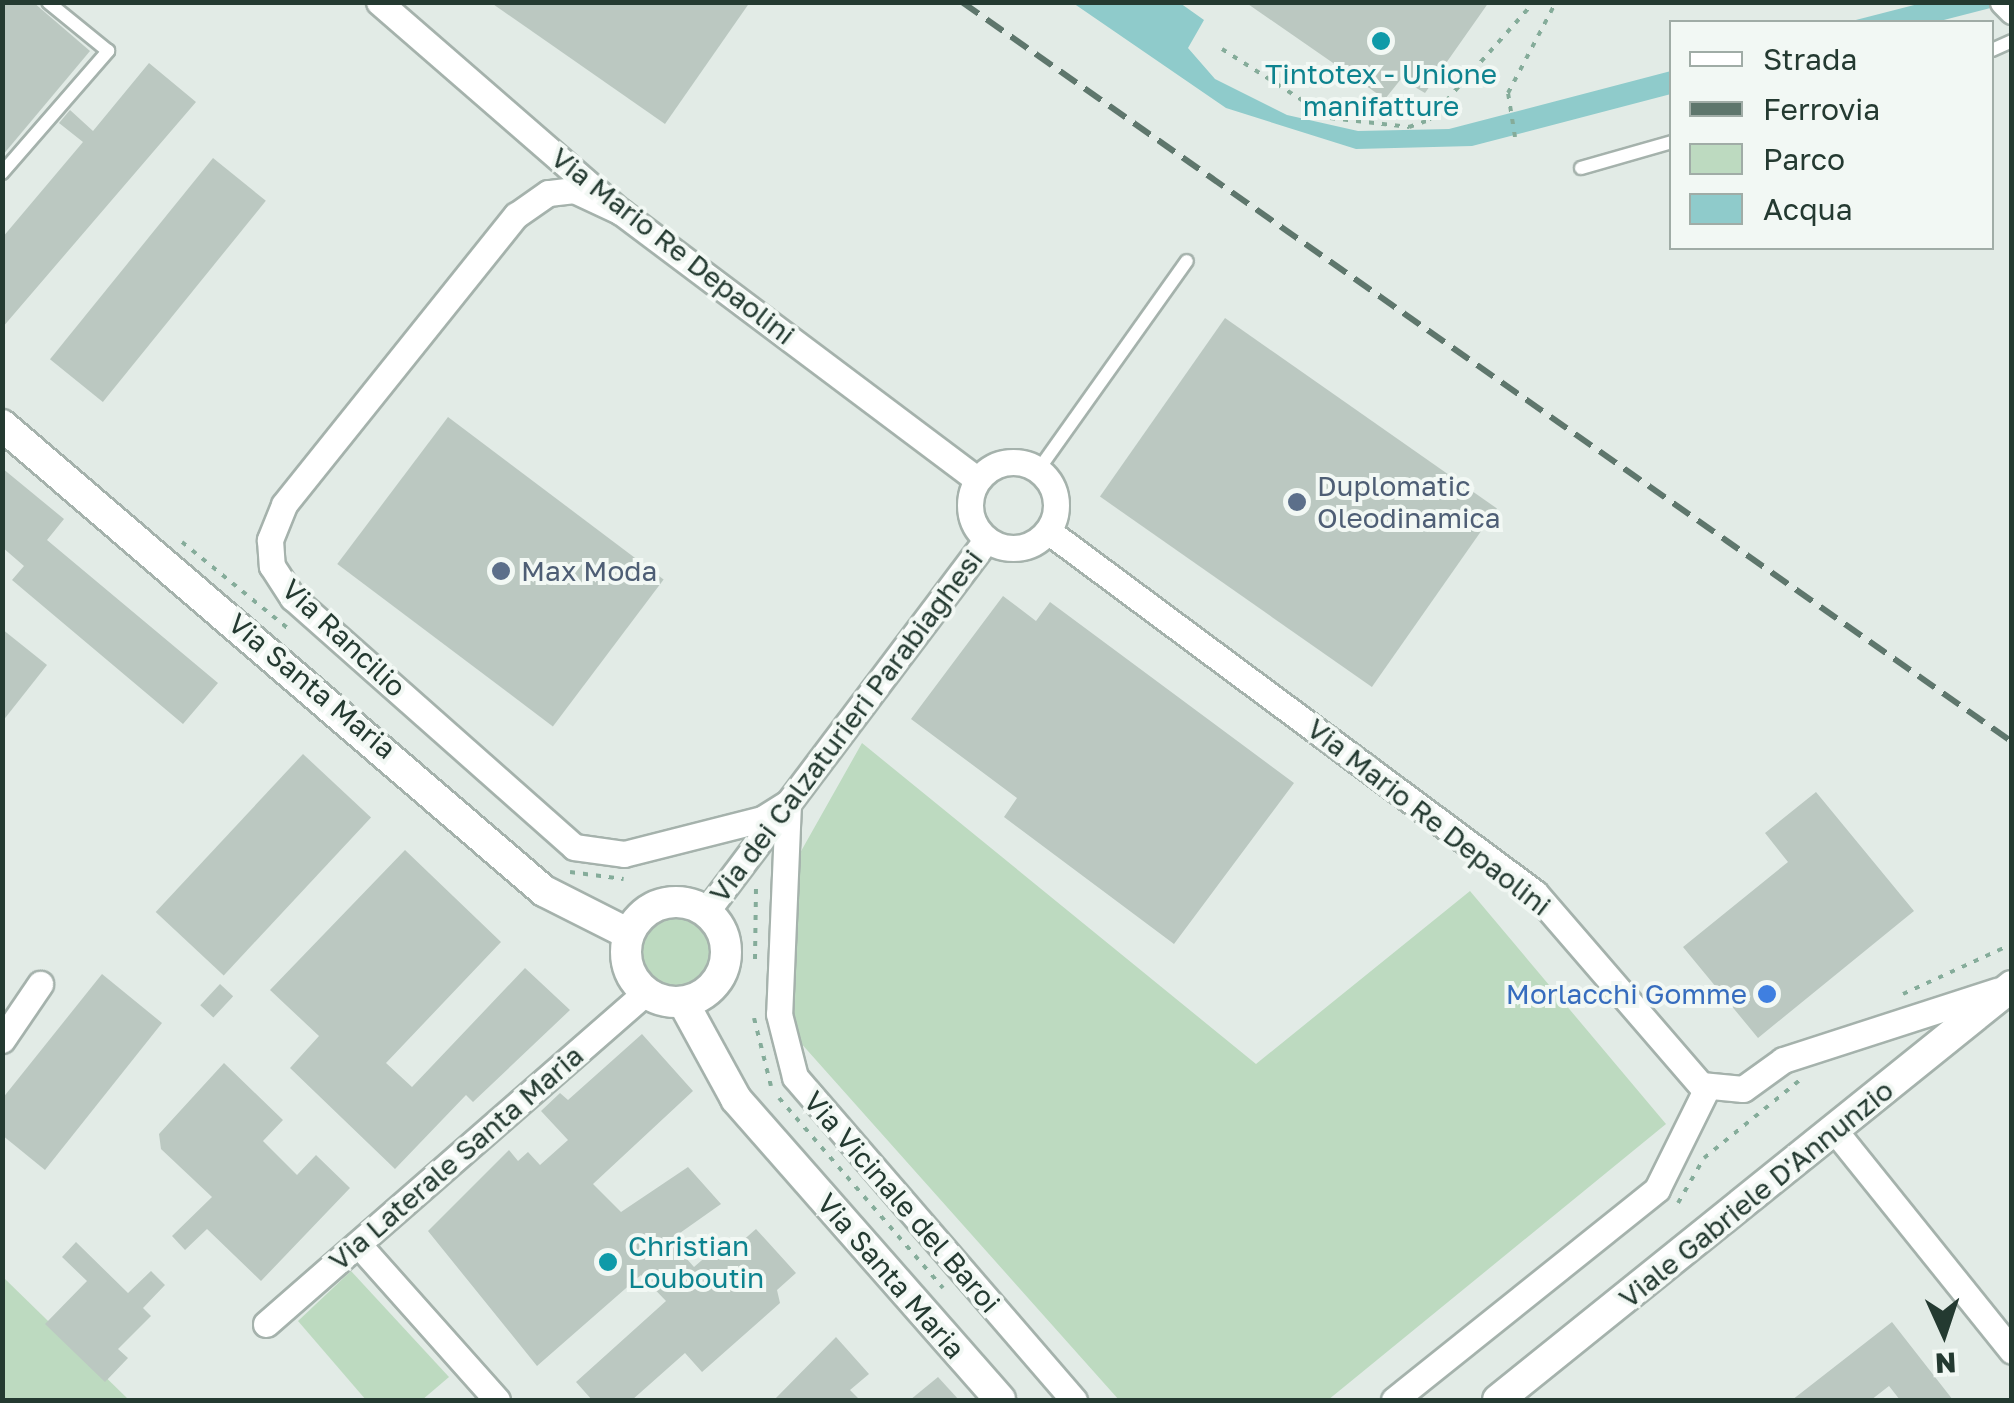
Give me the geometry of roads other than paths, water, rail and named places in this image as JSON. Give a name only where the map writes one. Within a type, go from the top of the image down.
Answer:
[{"type":"street","name":"Via Mario Re Depaolini","points":[[378,2],[621,212],[977,479]]},
{"type":"street","points":[[2003,2],[2012,11]]},
{"type":"street","name":"Via Rancilio","points":[[621,212],[574,190],[525,206],[284,505],[270,540],[272,566],[293,598],[574,848],[624,854],[762,819],[788,803]]},
{"type":"street","name":"Via Santa Maria","points":[[2,425],[544,892],[629,934]]},
{"type":"street","points":[[1006,462],[1039,470],[1056,498],[1048,531],[1019,548],[986,540],[969,512],[977,479],[1006,462]]},
{"type":"street","name":"Via Mario Re Depaolini","points":[[1048,531],[1535,893],[1707,1088]]},
{"type":"street","name":"Via dei Calzaturieri Parabiaghesi","points":[[706,912],[986,540]]},
{"type":"street","name":"Via Vicinale del Baroi","points":[[788,803],[778,1014],[795,1077],[1074,1400]]},
{"type":"street","points":[[668,902],[706,912],[726,945],[723,971],[683,1002],[646,993],[629,972],[629,934],[668,902]]},
{"type":"street","points":[[2,1040],[40,984]]},
{"type":"street","points":[[1394,1400],[1657,1189],[1707,1088],[1743,1089],[1782,1060],[2011,986]]},
{"type":"street","name":"Viale Gabriele D'Annunzio","points":[[1498,1400],[2011,986]]},
{"type":"street","name":"Via Laterale Santa Maria","points":[[266,1324],[646,993]]},
{"type":"street","name":"Via Santa Maria","points":[[683,1002],[736,1099],[1000,1400]]},
{"type":"street","points":[[1836,1131],[2012,1352]]},
{"type":"street","points":[[358,1244],[482,1395]]},
{"type":"lane","points":[[2,172],[108,51],[48,2]]},
{"type":"lane","points":[[1581,168],[1669,143]]},
{"type":"lane","points":[[1039,470],[1187,261]]},
{"type":"water","points":[[1073,3],[1180,3],[1204,20],[1188,48],[1215,79],[1287,115],[1358,131],[1449,129],[1669,72],[1669,95],[1472,146],[1356,149],[1226,108]]},
{"type":"water","points":[[1922,3],[2010,3],[1944,20],[1856,20]]},
{"type":"railway","points":[[962,2],[2012,742]]},
{"type":"place","name":"Tintotex - Unione manifatture","points":[[1381,41]]},
{"type":"place","name":"Duplomatic Oleodinamica","points":[[1297,502]]},
{"type":"place","name":"Max Moda","points":[[501,571]]},
{"type":"place","name":"Morlacchi Gomme","points":[[1767,994]]},
{"type":"place","name":"Christian Louboutin","points":[[608,1262]]}]
